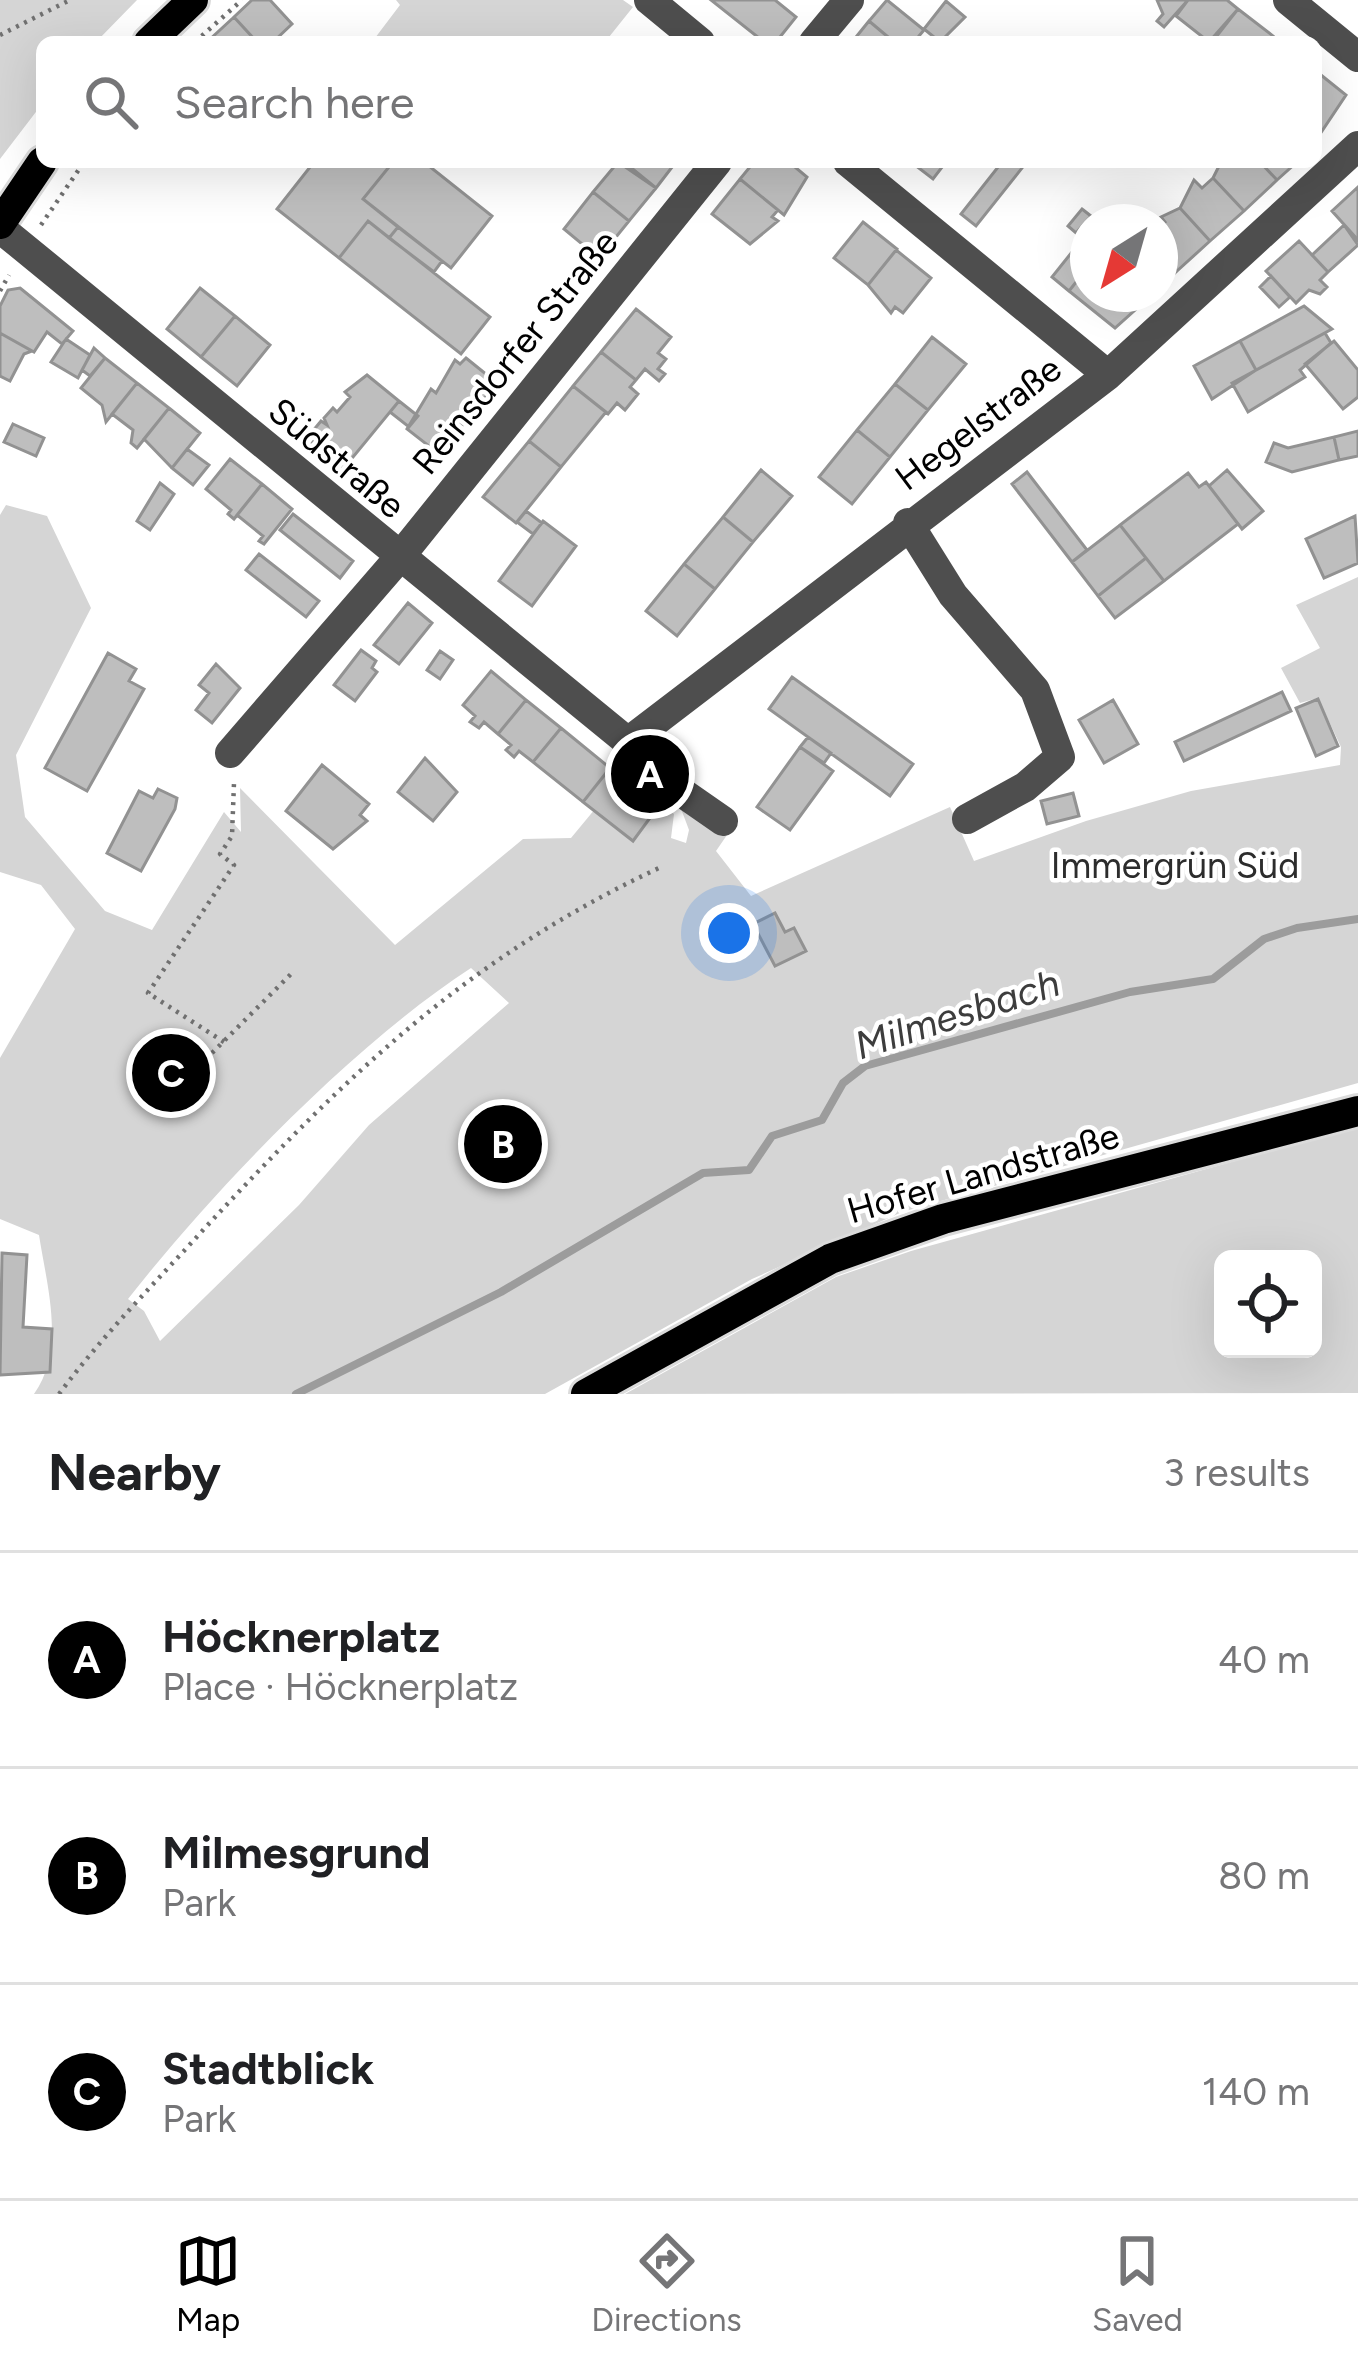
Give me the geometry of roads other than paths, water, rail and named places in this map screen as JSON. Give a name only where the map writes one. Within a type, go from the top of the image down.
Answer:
[{"type":"main road","points":[[155,36],[193,0]]},
{"type":"main road","points":[[0,226],[38,168]]},
{"type":"main road","name":"Hofer Landstraße","points":[[586,1394],[830,1259],[943,1220],[1358,1111]]},
{"type":"street","points":[[649,0],[693,36]]},
{"type":"street","points":[[819,36],[849,0]]},
{"type":"street","points":[[1288,0],[1358,57]]},
{"type":"street","name":"Hegelstraße","points":[[628,742],[908,523],[1108,375],[1358,146]]},
{"type":"street","name":"Reinsdorfer Straße","points":[[230,753],[398,559],[712,168]]},
{"type":"street","points":[[855,168],[1108,375]]},
{"type":"street","name":"Südstraße","points":[[0,226],[398,559],[628,742],[664,780],[723,821]]},
{"type":"street","points":[[908,523],[953,595],[1035,690],[1060,757],[1025,787],[967,819]]},
{"type":"waterway","name":"Milmesbach","points":[[296,1394],[501,1292],[703,1173],[749,1170],[772,1136],[822,1120],[843,1083],[865,1066],[1130,992],[1213,979],[1264,939],[1297,928],[1358,919]]},
{"type":"tram line","points":[[163,36],[202,0]]},
{"type":"tram line","points":[[0,234],[45,168]]},
{"type":"place","name":"Höcknerplatz","points":[[650,774]]},
{"type":"place","name":"Stadtblick","points":[[171,1073]]},
{"type":"place","name":"Milmesgrund","points":[[503,1144]]},
{"type":"park label","name":"Immergrün Süd","points":[[1175,865]]}]
